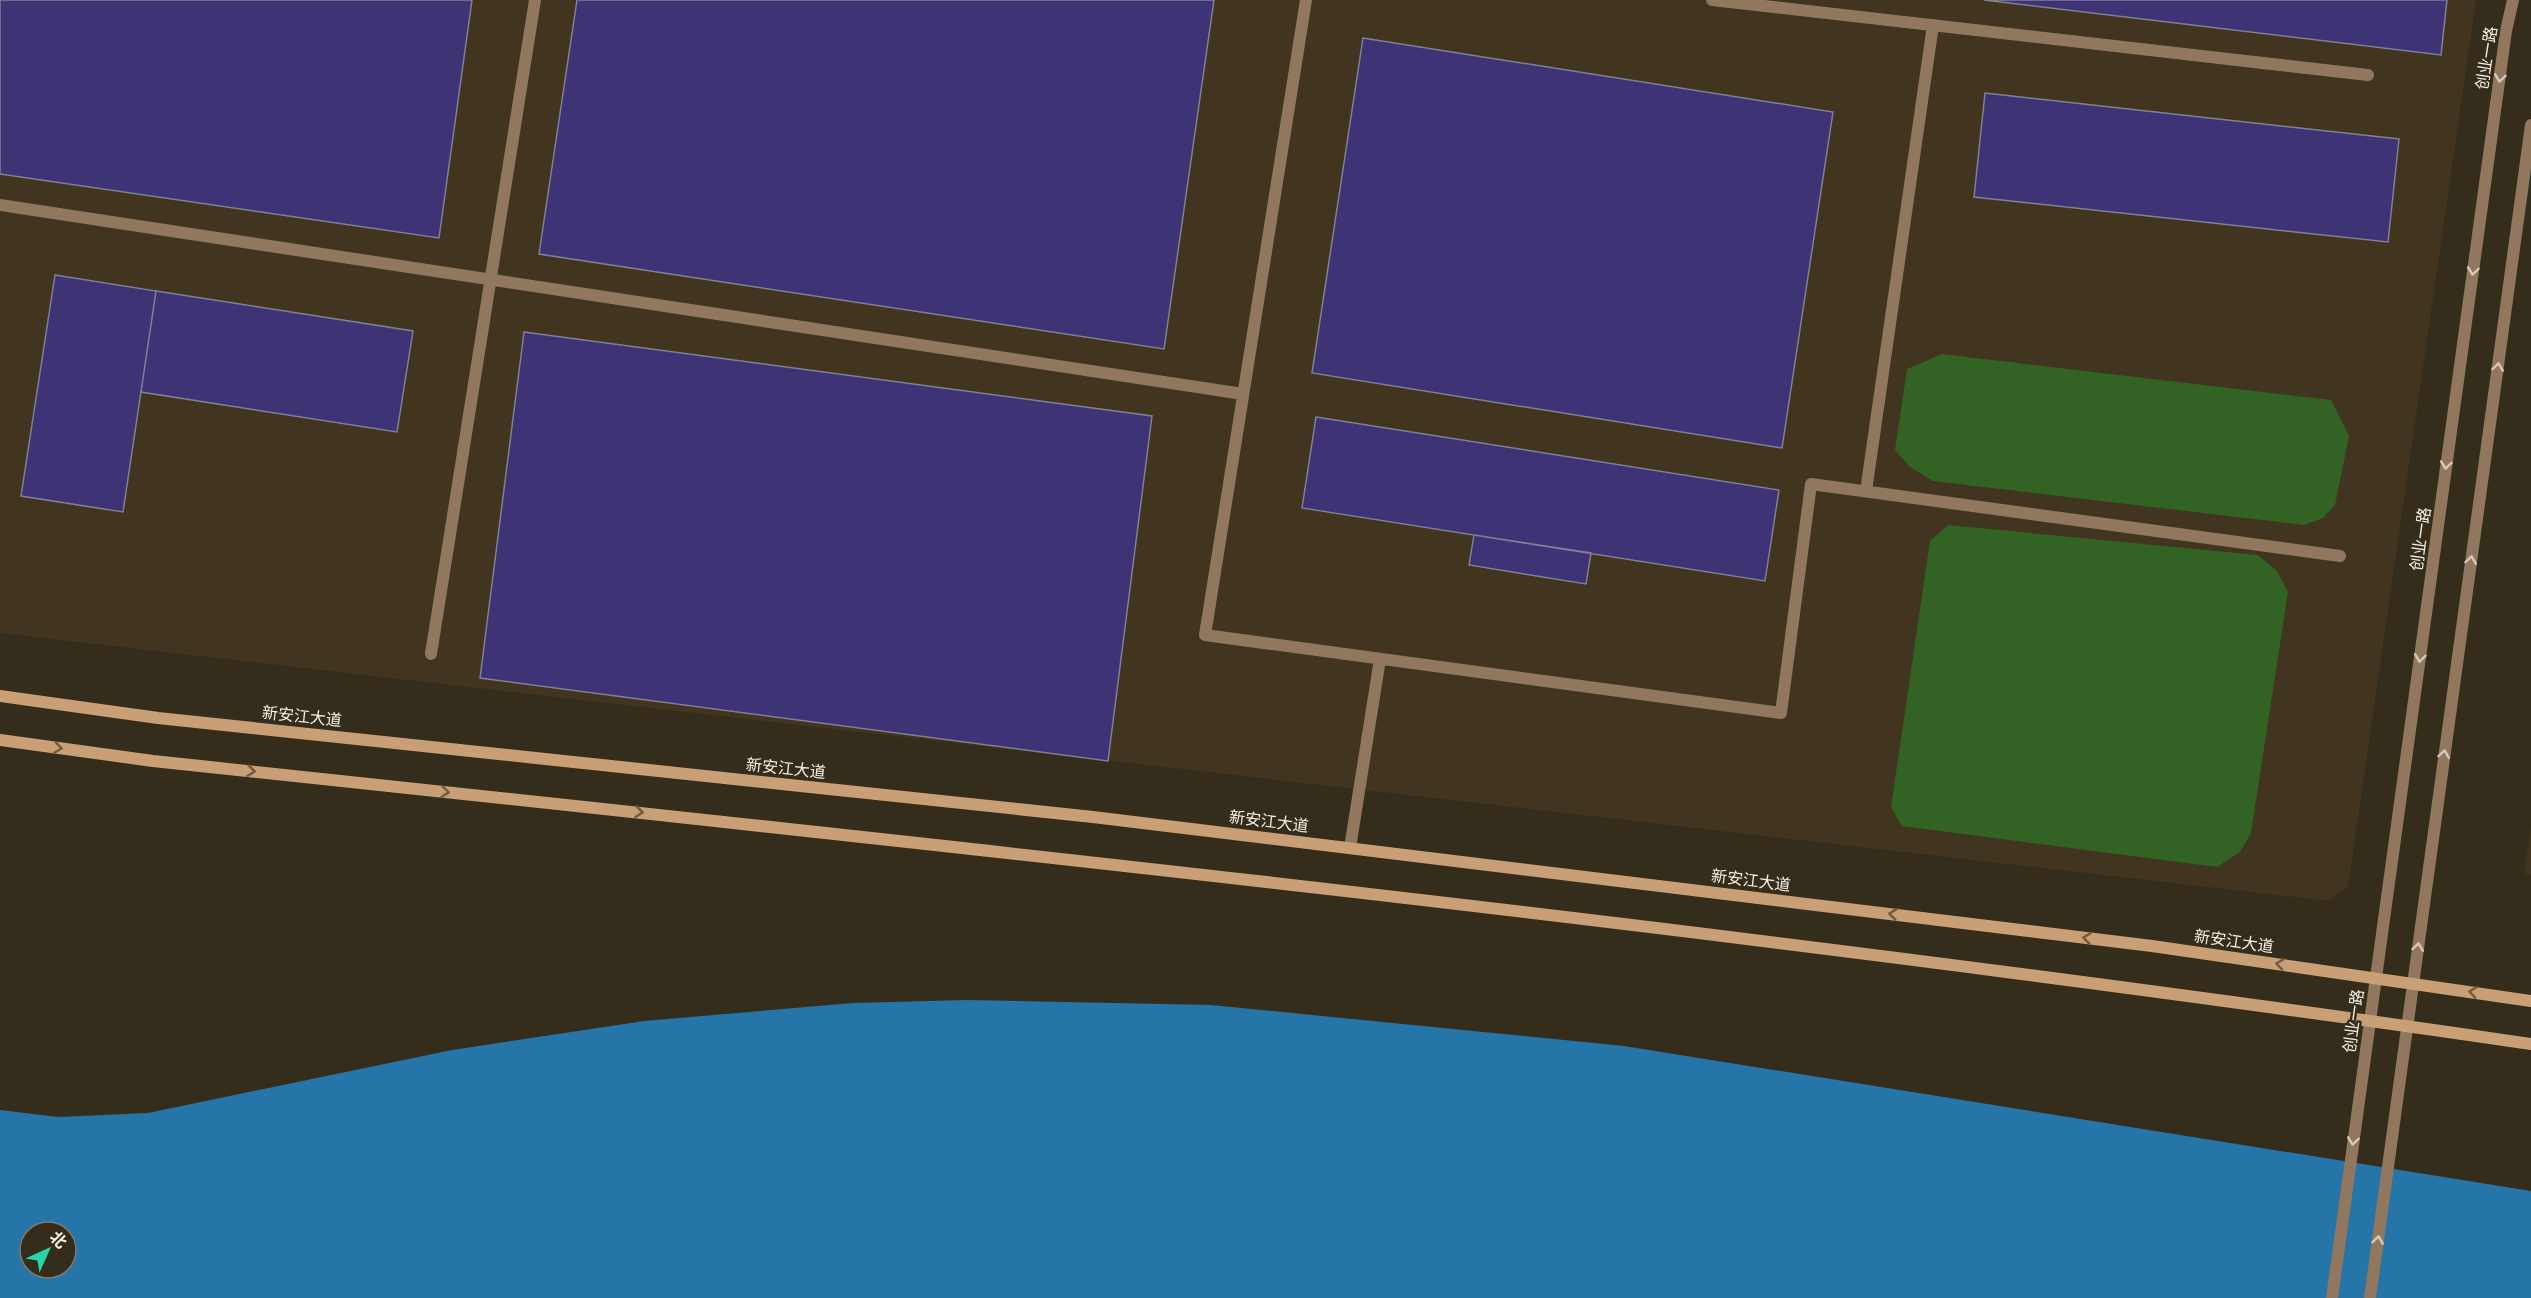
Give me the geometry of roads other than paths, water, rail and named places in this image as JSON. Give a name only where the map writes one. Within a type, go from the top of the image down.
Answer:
[{"type":"main road","name":"新安江大道","points":[[0,696],[170,719],[1093,817],[2140,944],[2531,1001]]},
{"type":"main road","points":[[0,740],[153,761],[1088,860],[2123,986],[2531,1044]]},
{"type":"street","points":[[431,654],[535,0]]},
{"type":"street","points":[[1306,0],[1205,635],[1781,713],[1811,484],[2340,555]]},
{"type":"street","points":[[1712,0],[2368,75]]},
{"type":"street","name":"创业一路","points":[[2332,1298],[2506,31],[2513,0]]},
{"type":"street","points":[[1866,491],[1933,25]]},
{"type":"street","points":[[2370,1298],[2531,125]]},
{"type":"street","points":[[0,206],[1244,394]]},
{"type":"street","points":[[1350,848],[1380,659]]},
{"type":"water","points":[[967,1000],[1211,1005],[1624,1046],[2531,1191],[2531,1298],[0,1298],[0,1110],[58,1117],[148,1113],[452,1050],[644,1021],[853,1003]]}]
